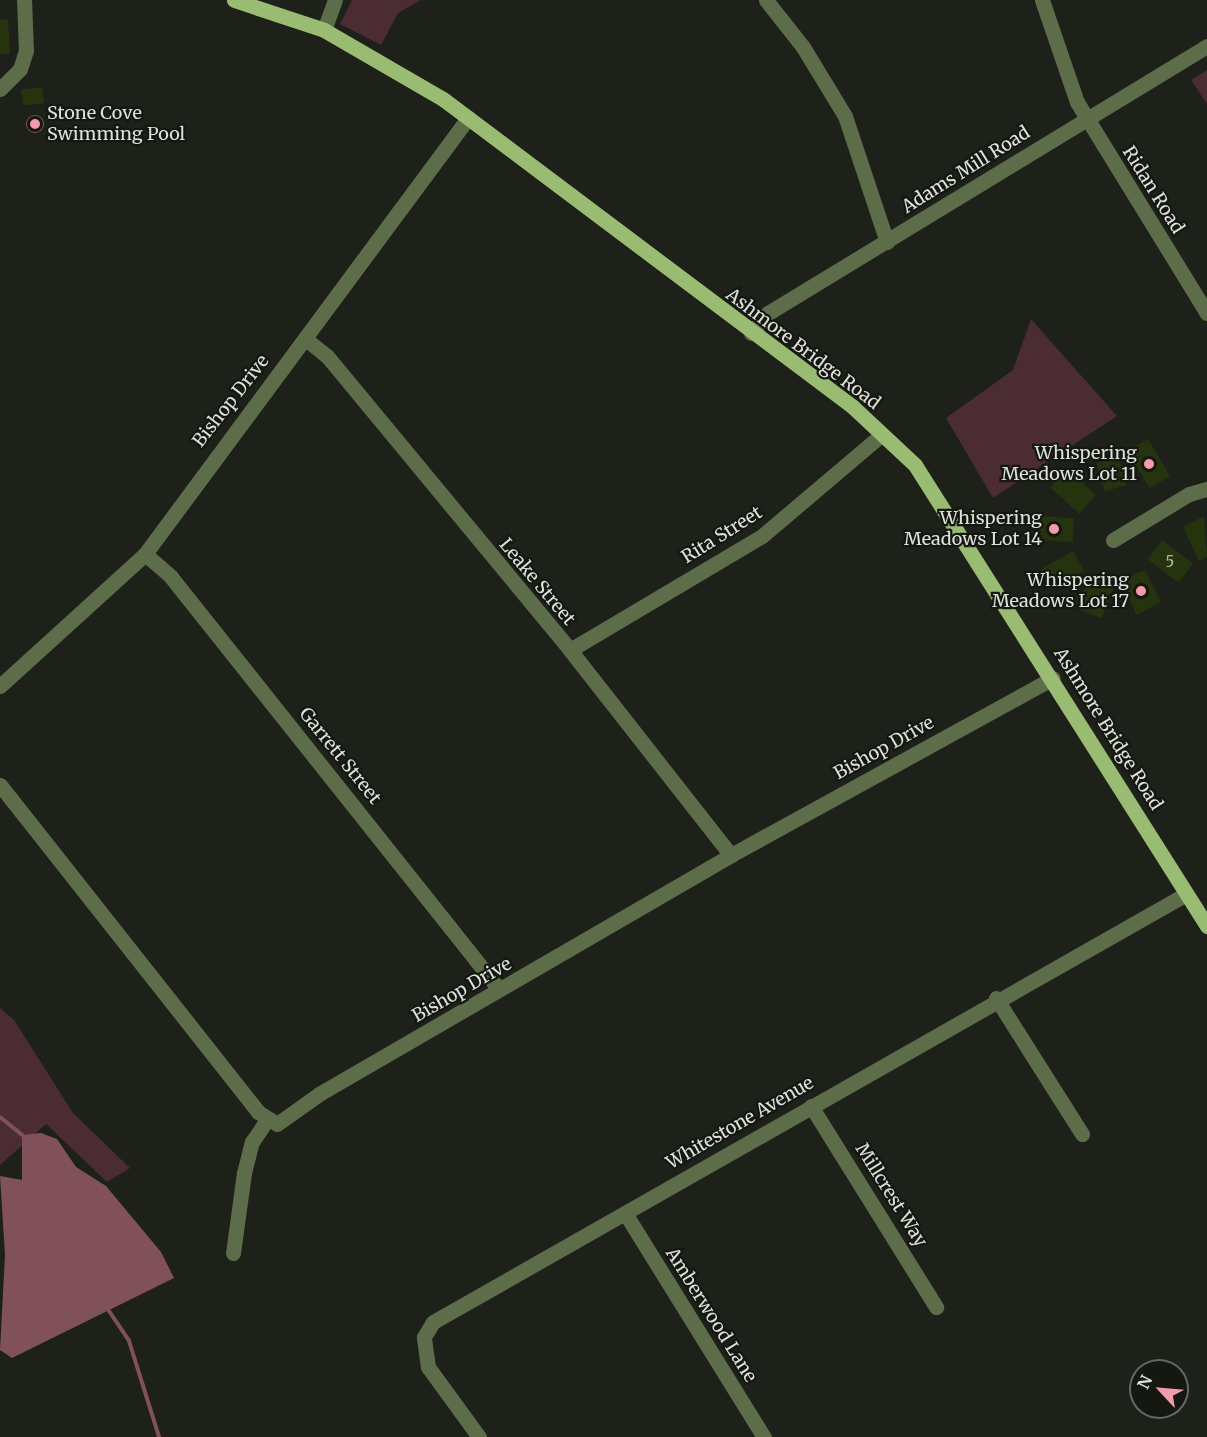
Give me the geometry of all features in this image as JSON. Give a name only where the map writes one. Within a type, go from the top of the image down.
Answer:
[{"type":"main road","name":"Ashmore Bridge Road","points":[[234,0],[324,30],[468,118],[751,333],[853,407],[935,490],[1207,926]]},
{"type":"street","points":[[0,89],[20,69],[26,51],[24,0]]},
{"type":"street","points":[[324,30],[334,0]]},
{"type":"street","points":[[766,0],[809,55],[845,116],[887,242]]},
{"type":"street","name":"Ridan Road","points":[[1042,0],[1085,117],[1207,313]]},
{"type":"street","name":"Adams Mill Road","points":[[751,333],[768,313],[887,242],[1085,117],[1207,46]]},
{"type":"street","name":"Bishop Drive","points":[[0,686],[145,554],[181,497],[307,340],[468,118]]},
{"type":"street","name":"Leake Street","points":[[307,340],[327,356],[570,651],[731,855]]},
{"type":"street","name":"Rita Street","points":[[570,651],[762,536],[881,435]]},
{"type":"street","points":[[1113,540],[1189,494],[1207,489]]},
{"type":"street","name":"Garrett Street","points":[[145,554],[171,577],[499,989]]},
{"type":"street","name":"Bishop Drive","points":[[266,1121],[289,1118],[318,1094],[731,855],[1053,678]]},
{"type":"street","points":[[0,785],[266,1121],[252,1142],[244,1173],[233,1253]]},
{"type":"street","name":"Whitestone Avenue","points":[[479,1437],[428,1366],[424,1344],[429,1326],[996,998],[1186,894]]},
{"type":"street","points":[[996,998],[1082,1134]]},
{"type":"street","name":"Millcrest Way","points":[[811,1106],[936,1307]]},
{"type":"street","name":"Amberwood Lane","points":[[625,1213],[764,1437]]},
{"type":"shaded area","points":[[352,0],[421,0],[398,13],[381,45],[340,24]]},
{"type":"shaded area","points":[[1207,70],[1207,104],[1191,80]]},
{"type":"shaded area","name":"Stone Cove Swimming Pool","points":[[31,115],[39,115],[44,120],[42,131],[31,133],[26,128],[26,120]]},
{"type":"shaded area","points":[[1031,319],[1117,416],[993,498],[946,418],[1013,370]]},
{"type":"shaded area","points":[[0,1008],[14,1020],[73,1113],[130,1168],[107,1182],[46,1124],[0,1165]]},
{"type":"shaded area","points":[[41,1133],[57,1139],[76,1167],[106,1186],[161,1252],[174,1278],[12,1358],[0,1350],[5,1255],[0,1176],[22,1180],[22,1135]]},
{"type":"building","points":[[8,19],[10,54],[0,54],[0,20]]},
{"type":"building","points":[[42,87],[44,103],[23,105],[21,90]]},
{"type":"building","name":"Whispering Meadows Lot 11","points":[[1148,439],[1170,476],[1150,488],[1127,451]]},
{"type":"building","points":[[1118,456],[1127,485],[1105,491],[1096,463]]},
{"type":"building","points":[[1067,469],[1096,495],[1079,514],[1050,488]]},
{"type":"building","name":"Whispering Meadows Lot 14","points":[[1036,516],[1074,518],[1073,542],[1035,540]]},
{"type":"building","points":[[1204,516],[1207,557],[1199,561],[1183,527]]},
{"type":"building","points":[[1162,540],[1193,563],[1179,583],[1148,559]]},
{"type":"building","points":[[1073,551],[1084,570],[1051,589],[1040,570]]},
{"type":"building","name":"Whispering Meadows Lot 17","points":[[1145,570],[1161,602],[1136,615],[1122,579]]},
{"type":"building","points":[[1090,575],[1115,585],[1102,618],[1077,608]]},
{"type":"waterway","points":[[0,1117],[22,1135]]},
{"type":"waterway","points":[[107,1308],[129,1341],[159,1437]]},
{"type":"place","name":"Stone Cove Swimming Pool","points":[[35,124]]},
{"type":"place","name":"Whispering Meadows Lot 11","points":[[1149,464]]},
{"type":"place","name":"Whispering Meadows Lot 14","points":[[1054,529]]},
{"type":"place","name":"Whispering Meadows Lot 17","points":[[1141,591]]}]
